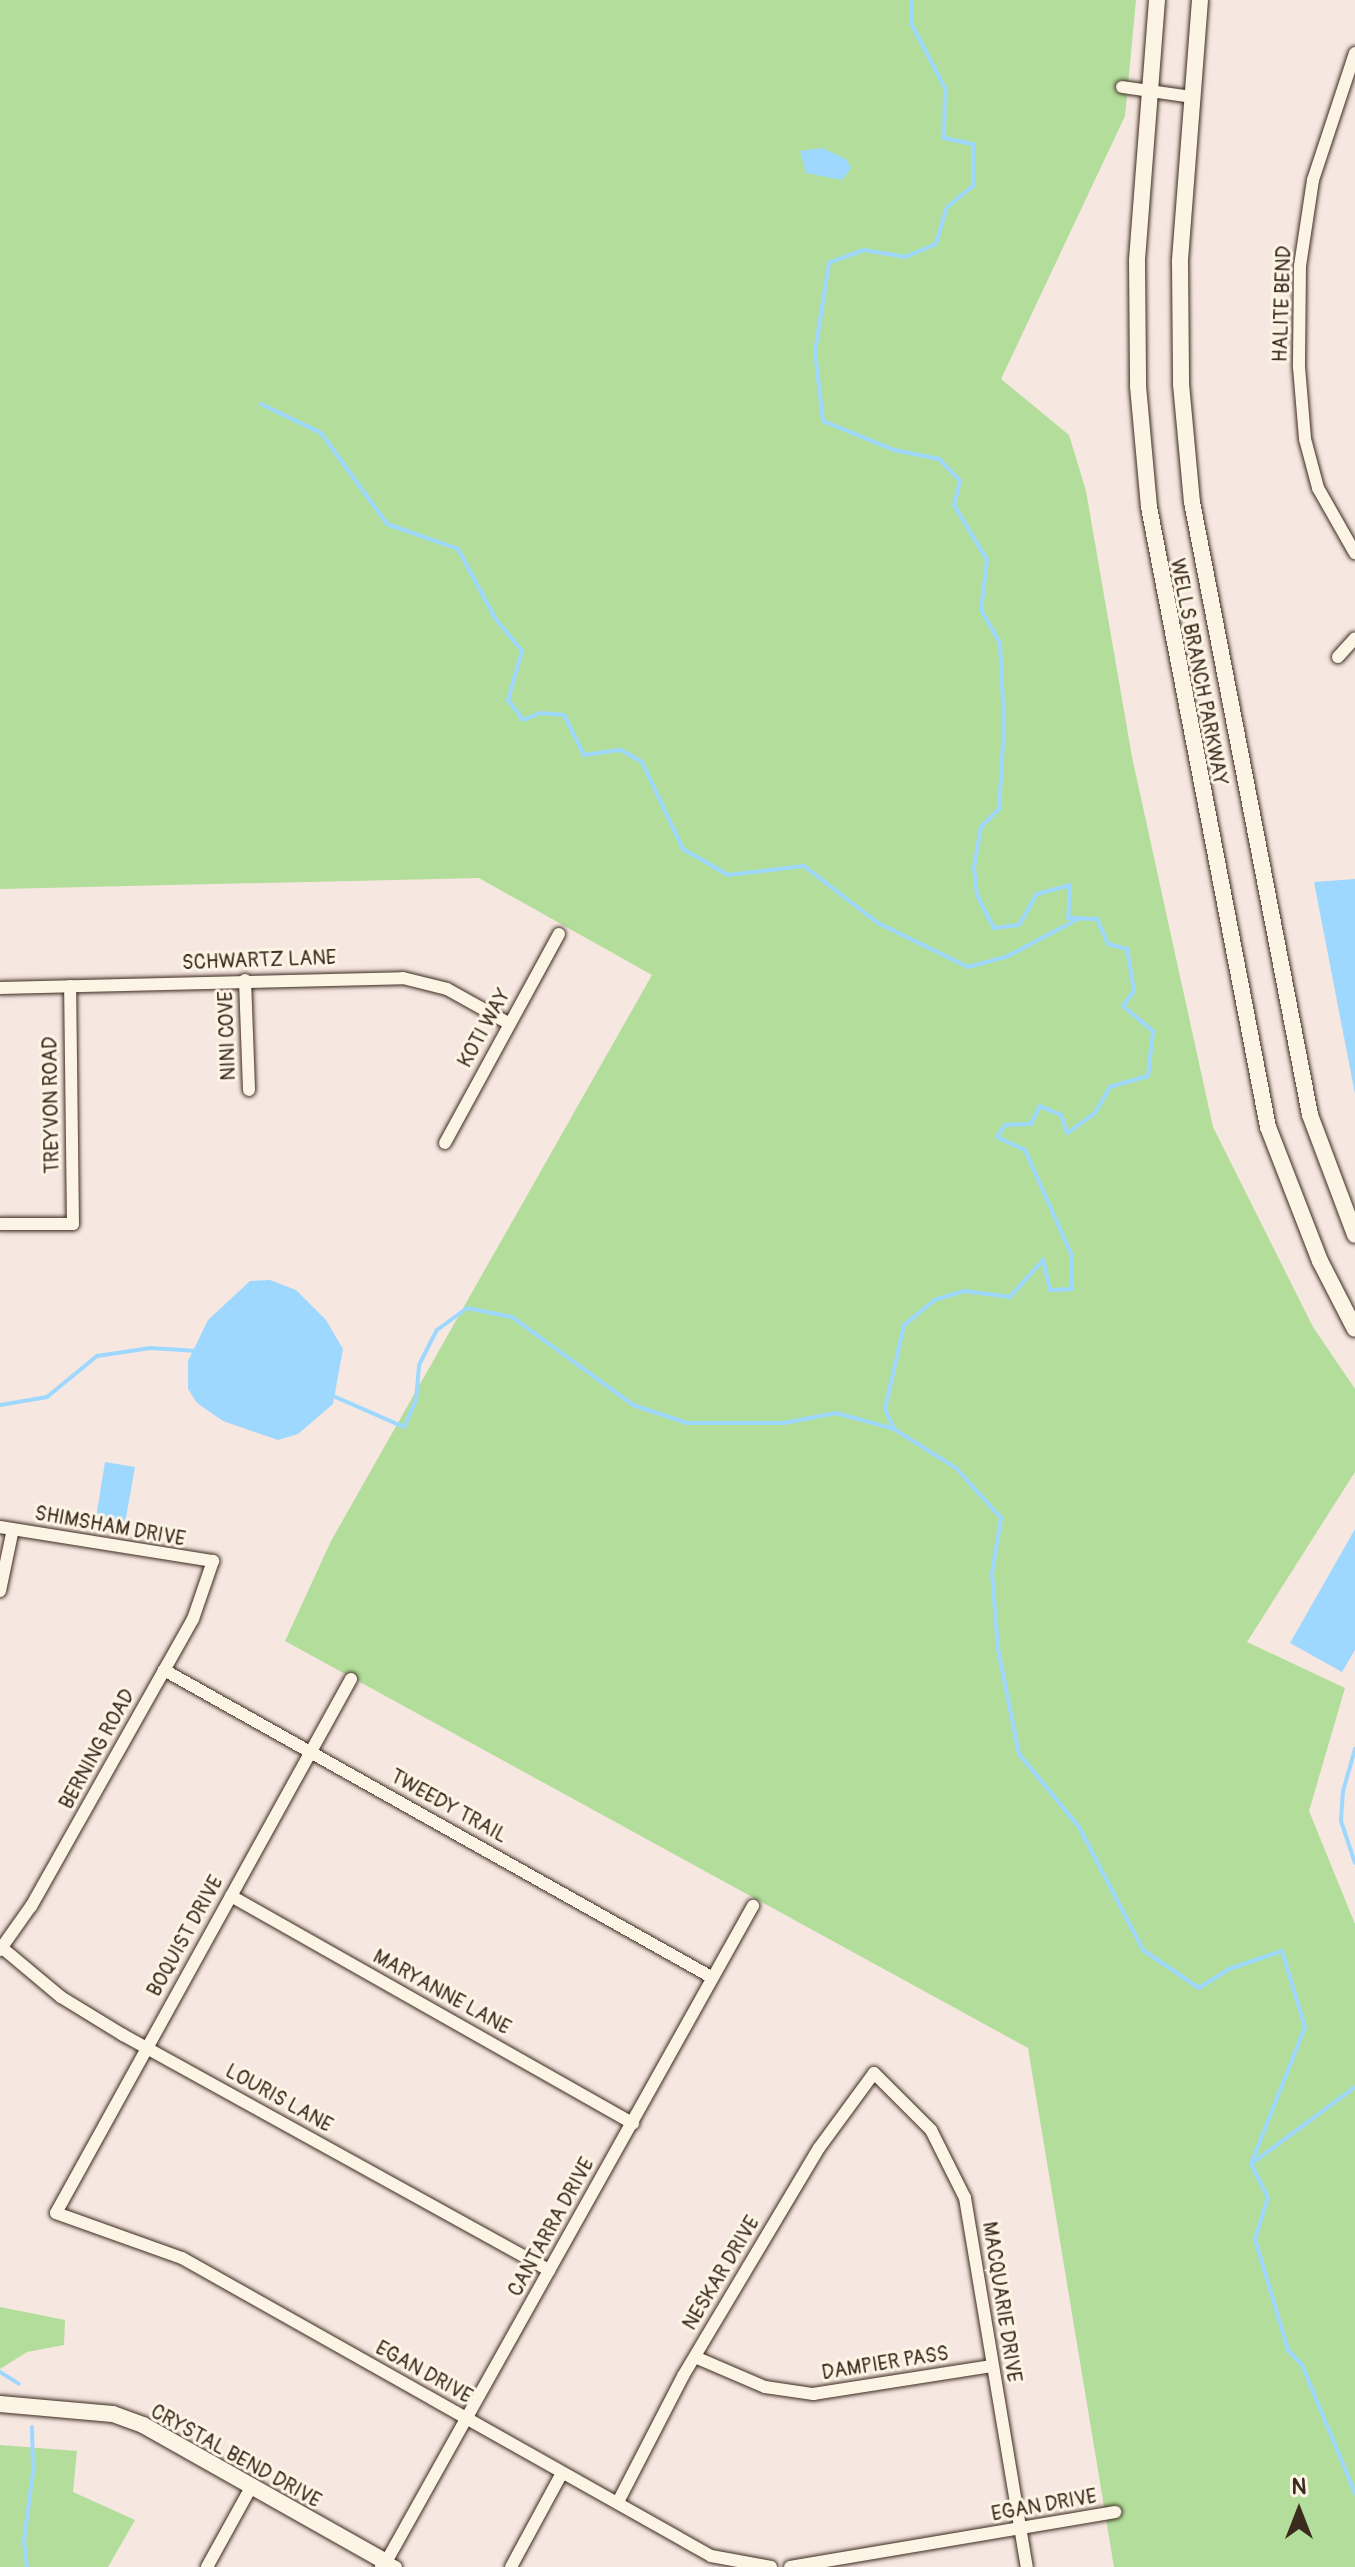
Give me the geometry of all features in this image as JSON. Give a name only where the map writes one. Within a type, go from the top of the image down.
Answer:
[{"type":"street","name":"WELLS BRANCH PARKWAY","points":[[1157,0],[1137,261],[1138,386],[1156,551],[1268,1127],[1320,1261],[1355,1329]]},
{"type":"street","name":"WELLS BRANCH PARKWAY","points":[[1200,0],[1180,262],[1181,384],[1192,502],[1310,1115],[1355,1235]]},
{"type":"street","name":"HALITE BEND","points":[[1355,53],[1313,180],[1300,266],[1299,367],[1305,439],[1318,488],[1355,553]]},
{"type":"street","points":[[1122,87],[1192,97]]},
{"type":"street","points":[[1338,657],[1355,638]]},
{"type":"street","name":"KOTI WAY","points":[[445,1143],[559,934]]},
{"type":"street","name":"SCHWARTZ LANE","points":[[0,988],[403,978],[447,989],[508,1023]]},
{"type":"street","name":"NINI COVE","points":[[245,980],[249,1090]]},
{"type":"street","name":"TREYVON ROAD","points":[[0,1224],[73,1224],[70,986]]},
{"type":"street","points":[[0,1591],[7,1528]]},
{"type":"street","name":"SHIMSHAM DRIVE","points":[[7,1528],[213,1561]]},
{"type":"street","name":"BERNING ROAD","points":[[1,1948],[193,1619],[213,1561]]},
{"type":"street","name":"TWEEDY TRAIL","points":[[164,1670],[713,1978]]},
{"type":"street","name":"BOQUIST DRIVE","points":[[56,2213],[351,1679]]},
{"type":"street","name":"MARYANNE LANE","points":[[231,1896],[633,2123]]},
{"type":"street","name":"CANTARRA DRIVE","points":[[388,2565],[753,1906]]},
{"type":"street","name":"LOURIS LANE","points":[[1,1948],[61,1997],[145,2047],[549,2270]]},
{"type":"street","name":"NESKAR DRIVE","points":[[618,2502],[695,2357],[819,2148],[874,2073]]},
{"type":"street","name":"MACQUARIE DRIVE","points":[[874,2073],[931,2130],[961,2186],[1027,2567]]},
{"type":"street","name":"EGAN DRIVE","points":[[56,2213],[182,2258],[618,2502],[709,2562],[771,2567]]},
{"type":"street","name":"DAMPIER PASS","points":[[695,2357],[765,2387],[813,2394],[992,2366]]},
{"type":"street","name":"CRYSTAL BEND DRIVE","points":[[0,2404],[113,2414],[143,2425],[250,2489],[388,2565]]},
{"type":"street","points":[[511,2567],[562,2473]]},
{"type":"street","points":[[207,2567],[250,2489]]},
{"type":"street","name":"EGAN DRIVE","points":[[790,2567],[857,2562],[1115,2512]]},
{"type":"green space","points":[[0,0],[1136,0],[1125,116],[1001,379],[1069,435],[1086,491],[1132,757],[1213,1127],[1313,1327],[1355,1389],[1355,1472],[1247,1642],[1345,1688],[1309,1811],[1355,1924],[1355,2567],[1114,2567],[1028,2048],[285,1641],[331,1541],[652,975],[479,878],[0,889]]},
{"type":"green space","points":[[0,2307],[65,2320],[64,2345],[27,2352],[0,2369]]},
{"type":"green space","points":[[0,2445],[77,2451],[73,2492],[135,2520],[108,2567],[0,2567]]},
{"type":"water","points":[[822,148],[846,159],[851,168],[842,180],[806,173],[800,151]]},
{"type":"water","points":[[1355,879],[1355,1094],[1314,882]]},
{"type":"water","points":[[270,1280],[296,1290],[326,1320],[343,1349],[333,1404],[298,1434],[278,1440],[223,1421],[197,1403],[188,1389],[188,1361],[208,1320],[250,1281]]},
{"type":"water","points":[[105,1462],[135,1467],[124,1529],[95,1524]]},
{"type":"water","points":[[1355,1529],[1355,1650],[1342,1672],[1290,1643]]},
{"type":"waterway","points":[[911,0],[912,25],[945,88],[944,138],[973,144],[973,186],[947,207],[936,244],[906,257],[864,250],[829,263],[815,352],[823,421],[894,450],[939,459],[960,481],[954,505],[987,560],[981,610],[1000,643],[1004,726],[999,809],[981,827],[974,867],[977,895],[994,928],[1019,925],[1037,894],[1070,885],[1068,918],[1097,919],[1108,944],[1127,949],[1134,991],[1123,1006],[1153,1031],[1148,1076],[1110,1087],[1095,1113],[1067,1133],[1061,1115],[1040,1106],[1031,1124],[1005,1125],[997,1137],[1025,1150],[1071,1254],[1072,1289],[1050,1290],[1043,1260],[1010,1297],[964,1291],[935,1300],[904,1325],[885,1409],[894,1429],[956,1468],[1001,1518],[992,1573],[998,1649],[1019,1754],[1079,1827],[1143,1950],[1199,1988],[1229,1969],[1282,1951],[1305,2027],[1251,2164],[1268,2197],[1255,2239],[1288,2350],[1302,2365],[1355,2493]]},
{"type":"waterway","points":[[261,404],[321,433],[387,524],[458,549],[495,618],[522,651],[508,700],[523,720],[540,713],[564,715],[584,755],[621,750],[642,762],[683,849],[728,875],[804,866],[878,923],[968,967],[1006,957],[1080,918]]},
{"type":"waterway","points":[[331,1395],[404,1427],[416,1400],[419,1365],[437,1330],[467,1308],[512,1317],[633,1405],[687,1423],[784,1423],[836,1413],[894,1429]]},
{"type":"waterway","points":[[0,1405],[47,1397],[97,1356],[150,1348],[197,1351]]},
{"type":"waterway","points":[[1355,1749],[1343,1791],[1341,1821],[1355,1863]]},
{"type":"waterway","points":[[1251,2164],[1355,2087]]},
{"type":"waterway","points":[[0,2372],[19,2384]]},
{"type":"waterway","points":[[27,2567],[24,2541],[33,2472],[32,2427]]}]
